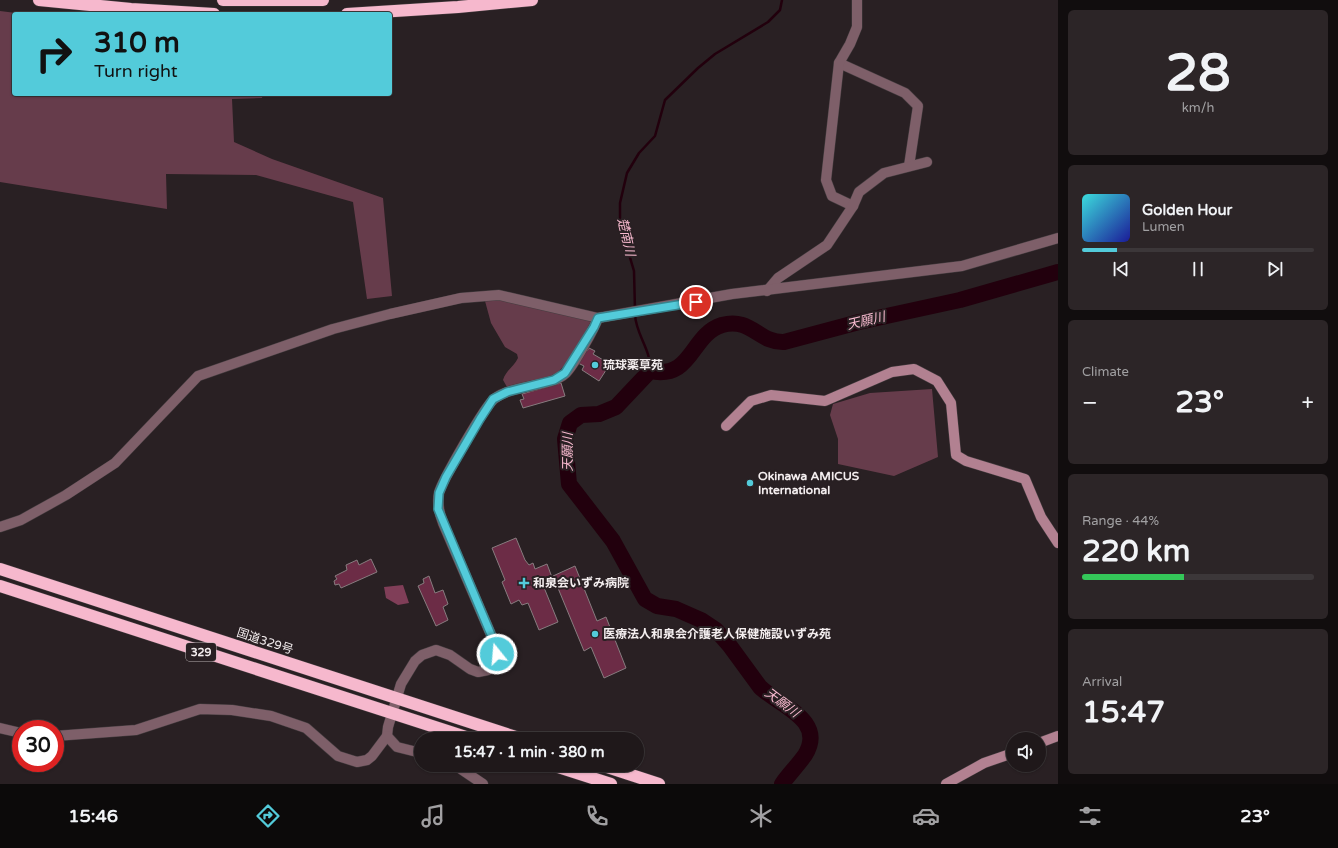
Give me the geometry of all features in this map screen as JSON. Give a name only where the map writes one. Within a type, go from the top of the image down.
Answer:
[{"type":"highway","points":[[39,0],[181,12]]},
{"type":"highway","points":[[223,0],[323,0]]},
{"type":"highway","points":[[379,12],[458,7],[532,0]]},
{"type":"highway","name":"国道329号","points":[[0,569],[501,732]]},
{"type":"highway","name":"329","points":[[0,586],[450,732]]},
{"type":"highway","points":[[573,772],[610,784]]},
{"type":"highway","points":[[622,772],[659,784]]},
{"type":"street","points":[[853,206],[832,196],[826,180],[839,63],[850,44],[857,27],[858,0]]},
{"type":"street","points":[[839,63],[905,93],[918,106],[909,166]]},
{"type":"street","points":[[766,291],[778,278],[828,245],[853,206],[859,192],[884,173],[927,162]]},
{"type":"street","points":[[0,527],[21,520],[66,495],[115,463],[198,376],[333,329],[461,298],[499,295],[598,318],[732,294],[962,266],[1058,238]]},
{"type":"street","points":[[64,735],[136,730],[200,709],[232,710],[271,716],[306,728],[338,756],[357,762],[366,760],[372,756],[387,736],[397,698],[410,667],[422,655],[436,650],[450,655],[478,672],[488,670],[494,663],[497,654],[495,644],[443,523],[438,509],[439,493],[472,432],[493,399],[507,392],[554,380],[565,373],[594,327],[598,318]]},
{"type":"street","points":[[726,426],[751,401],[771,394],[825,401],[892,372],[914,369],[937,381],[951,403],[956,455],[966,461],[1025,479],[1041,517],[1058,543]]},
{"type":"street","points":[[0,728],[12,731]]},
{"type":"street","points":[[387,736],[397,747],[414,751]]},
{"type":"street","points":[[1046,740],[1058,736]]},
{"type":"street","points":[[946,784],[984,763],[1006,755]]},
{"type":"street","points":[[465,772],[483,784]]},
{"type":"shaded area","points":[[0,11],[12,12],[12,96],[262,96],[262,98],[232,99],[234,142],[272,159],[383,198],[392,296],[367,299],[353,202],[256,175],[166,174],[167,209],[0,182]]},
{"type":"shaded area","points":[[499,299],[588,317],[592,322],[567,363],[557,373],[551,377],[507,387],[503,380],[518,358],[517,354],[505,347],[491,323],[485,301]]},
{"type":"shaded area","points":[[932,389],[938,457],[894,476],[838,464],[838,439],[830,415],[833,404],[870,393]]},
{"type":"shaded area","points":[[403,585],[409,603],[398,605],[386,598],[384,587]]},
{"type":"building","name":"琉球薬草苑","points":[[589,348],[595,351],[593,354],[610,364],[599,381],[582,370],[584,366],[578,363],[584,350],[587,351]]},
{"type":"building","points":[[561,383],[565,396],[523,408],[520,400],[524,399],[522,394]]},
{"type":"building","name":"和泉会いずみ病院","points":[[516,538],[525,560],[529,565],[533,563],[535,569],[547,564],[553,580],[543,585],[558,622],[539,630],[528,603],[522,605],[519,600],[511,604],[502,582],[505,580],[492,548]]},
{"type":"building","points":[[371,559],[377,572],[341,588],[339,584],[335,585],[334,581],[337,579],[335,576],[347,570],[346,565],[357,560],[359,565]]},
{"type":"building","name":"医療法人和泉会介護老人保健施設いずみ苑","points":[[575,566],[597,621],[606,617],[626,668],[604,678],[591,647],[584,651],[553,576]]},
{"type":"building","points":[[429,576],[435,593],[443,590],[448,604],[443,607],[448,620],[436,626],[418,586],[424,583],[423,579]]},
{"type":"waterway","name":"楚南川","points":[[635,310],[634,271],[620,224],[620,203],[627,173],[639,153],[655,136],[665,100],[698,68],[715,54],[768,22],[780,10],[782,0]]},
{"type":"waterway","name":"天願川","points":[[782,784],[805,755],[810,743],[810,732],[805,723],[798,715],[760,687],[730,646],[716,630],[701,620],[676,609],[657,606],[645,599],[613,541],[569,484],[565,439],[570,423],[581,415],[599,414],[616,407],[650,371],[664,372],[675,369],[683,363],[711,330],[722,325],[732,323],[740,324],[768,339],[784,342],[859,322],[960,300],[1058,272]]},
{"type":"waterway","name":"楚南川","points":[[635,315],[638,329],[649,357],[650,371]]},
{"type":"place","name":"琉球薬草苑","points":[[595,365]]},
{"type":"place","name":"Okinawa AMICUS International","points":[[750,483]]},
{"type":"place","name":"和泉会いずみ病院","points":[[524,583]]},
{"type":"place","name":"医療法人和泉会介護老人保健施設いずみ苑","points":[[595,634]]},
{"type":"route","points":[[497,654],[495,644],[438,509],[439,493],[446,477],[493,399],[507,392],[554,380],[565,373],[594,327],[598,318],[696,302]]}]
